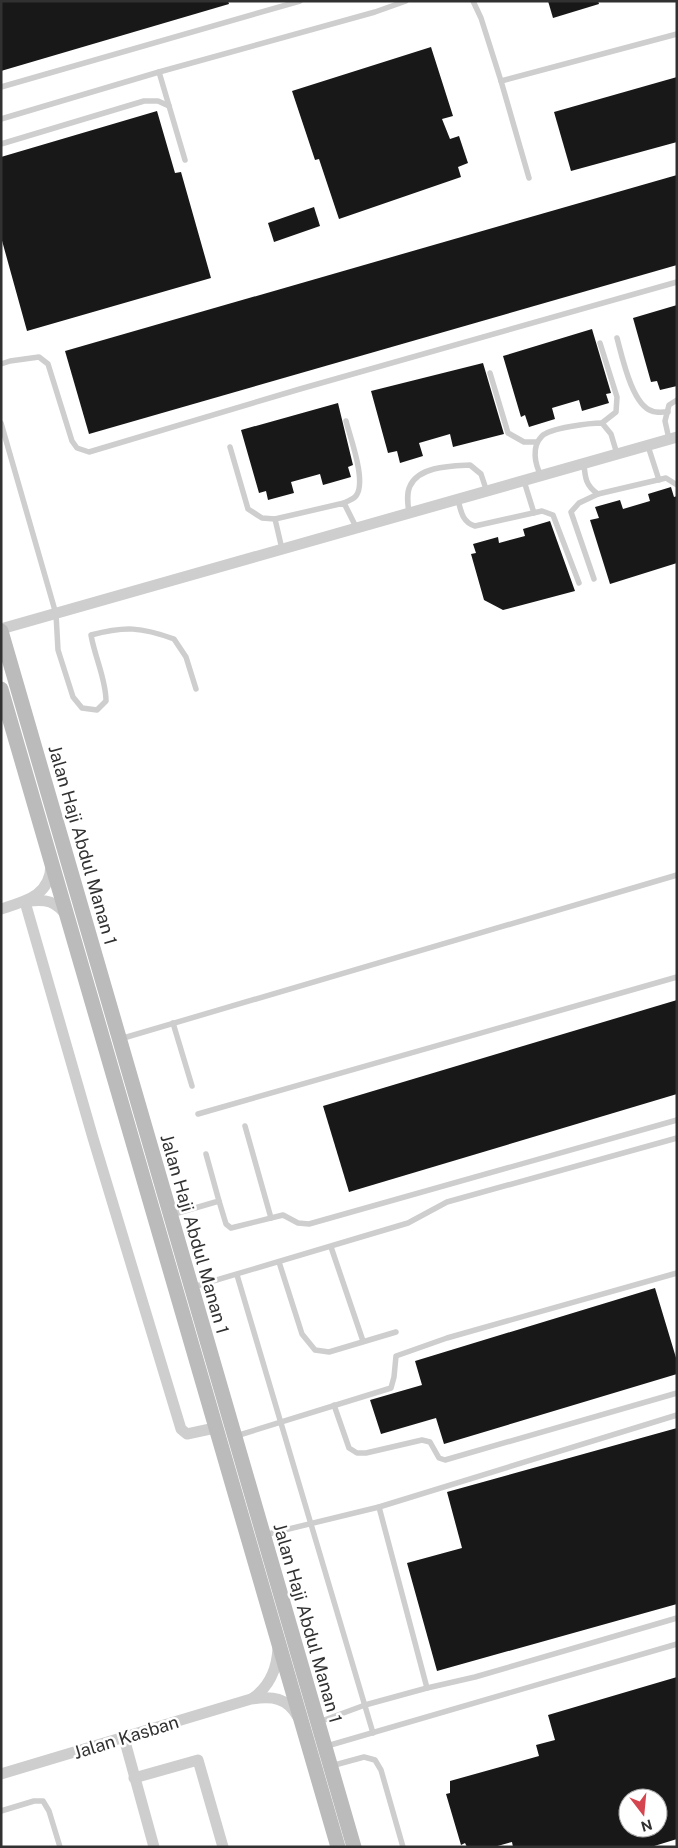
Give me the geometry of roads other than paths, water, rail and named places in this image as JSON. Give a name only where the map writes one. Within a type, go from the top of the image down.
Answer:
[{"type":"street","points":[[1,630],[673,438]]},
{"type":"street","name":"Jalan Haji Abdul Manan 1","points":[[1,630],[354,1847]]},
{"type":"street","name":"Jalan Haji Abdul Manan 1","points":[[1,689],[68,917],[211,1429],[338,1847]]},
{"type":"street","points":[[25,902],[37,895],[46,886],[51,874],[52,862]]},
{"type":"street","points":[[1,909],[25,902],[50,901],[61,908],[68,917]]},
{"type":"street","points":[[25,902],[180,1429],[187,1434],[195,1434],[211,1429]]},
{"type":"street","points":[[251,1699],[262,1692],[269,1682],[278,1659],[278,1645]]},
{"type":"street","points":[[251,1699],[276,1698],[287,1703],[294,1710],[302,1724]]},
{"type":"street","name":"Jalan Kasban","points":[[1,1774],[251,1699]]},
{"type":"street","points":[[124,1738],[154,1847]]},
{"type":"street","points":[[134,1778],[198,1760],[223,1847]]},
{"type":"lane","points":[[1,87],[300,1]]},
{"type":"lane","points":[[1,119],[159,72],[375,12],[406,1]]},
{"type":"lane","points":[[473,1],[481,18],[501,81],[528,178]]},
{"type":"lane","points":[[501,81],[677,34]]},
{"type":"lane","points":[[159,72],[176,124],[185,160]]},
{"type":"lane","points":[[1,144],[144,101],[158,101],[169,106]]},
{"type":"lane","points":[[1,364],[39,357],[48,364],[72,441],[77,448],[89,452],[300,389],[677,282]]},
{"type":"lane","points":[[617,338],[630,381],[640,401],[651,411],[668,412]]},
{"type":"lane","points":[[541,476],[534,463],[537,442],[543,434],[585,423],[602,423],[616,412],[617,397],[600,343]]},
{"type":"lane","points":[[490,373],[508,433],[524,442],[537,442]]},
{"type":"lane","points":[[673,438],[665,421],[669,405],[677,400]]},
{"type":"lane","points":[[230,447],[248,509],[262,518],[275,519],[344,503],[355,497],[360,486],[358,467],[346,421]]},
{"type":"lane","points":[[1,423],[56,614],[58,650],[73,697],[82,708],[97,710],[106,701],[106,689],[94,654],[91,635],[110,630],[136,628],[174,638],[186,657],[196,689]]},
{"type":"lane","points":[[602,423],[611,434],[617,454]]},
{"type":"lane","points":[[648,446],[659,480]]},
{"type":"lane","points":[[584,464],[585,477],[590,490],[598,494]]},
{"type":"lane","points":[[409,514],[409,487],[415,479],[429,470],[447,466],[470,465],[482,474],[487,492]]},
{"type":"lane","points":[[594,579],[571,512],[579,503],[598,494],[666,478],[677,485]]},
{"type":"lane","points":[[524,481],[534,513]]},
{"type":"lane","points":[[458,500],[464,519],[475,526],[534,513],[542,512],[553,515],[579,583]]},
{"type":"lane","points":[[344,503],[357,528]]},
{"type":"lane","points":[[275,519],[282,550]]},
{"type":"lane","points":[[120,1039],[677,876]]},
{"type":"lane","points":[[198,1114],[677,977]]},
{"type":"lane","points":[[173,1023],[192,1086]]},
{"type":"lane","points":[[206,1154],[226,1224],[231,1228],[286,1216],[298,1223],[309,1224],[677,1120]]},
{"type":"lane","points":[[244,1126],[271,1218]]},
{"type":"lane","points":[[191,1288],[408,1223],[447,1202],[677,1138]]},
{"type":"lane","points":[[171,1215],[219,1201]]},
{"type":"lane","points":[[331,1246],[363,1342]]},
{"type":"lane","points":[[279,1262],[302,1334],[315,1350],[329,1352],[396,1332]]},
{"type":"lane","points":[[234,1436],[392,1388],[396,1356],[447,1338],[677,1273]]},
{"type":"lane","points":[[237,1275],[373,1733]]},
{"type":"lane","points":[[334,1405],[349,1448],[357,1453],[366,1453],[422,1440],[430,1442],[439,1458],[445,1460],[677,1393]]},
{"type":"lane","points":[[263,1536],[379,1507],[677,1415]]},
{"type":"lane","points":[[379,1507],[427,1688]]},
{"type":"lane","points":[[318,1722],[365,1705],[475,1677],[677,1618]]},
{"type":"lane","points":[[325,1747],[677,1644]]},
{"type":"lane","points":[[330,1766],[364,1757],[375,1760],[381,1770],[403,1847]]},
{"type":"lane","points":[[1,1811],[34,1800],[43,1801],[49,1811],[60,1847]]}]
